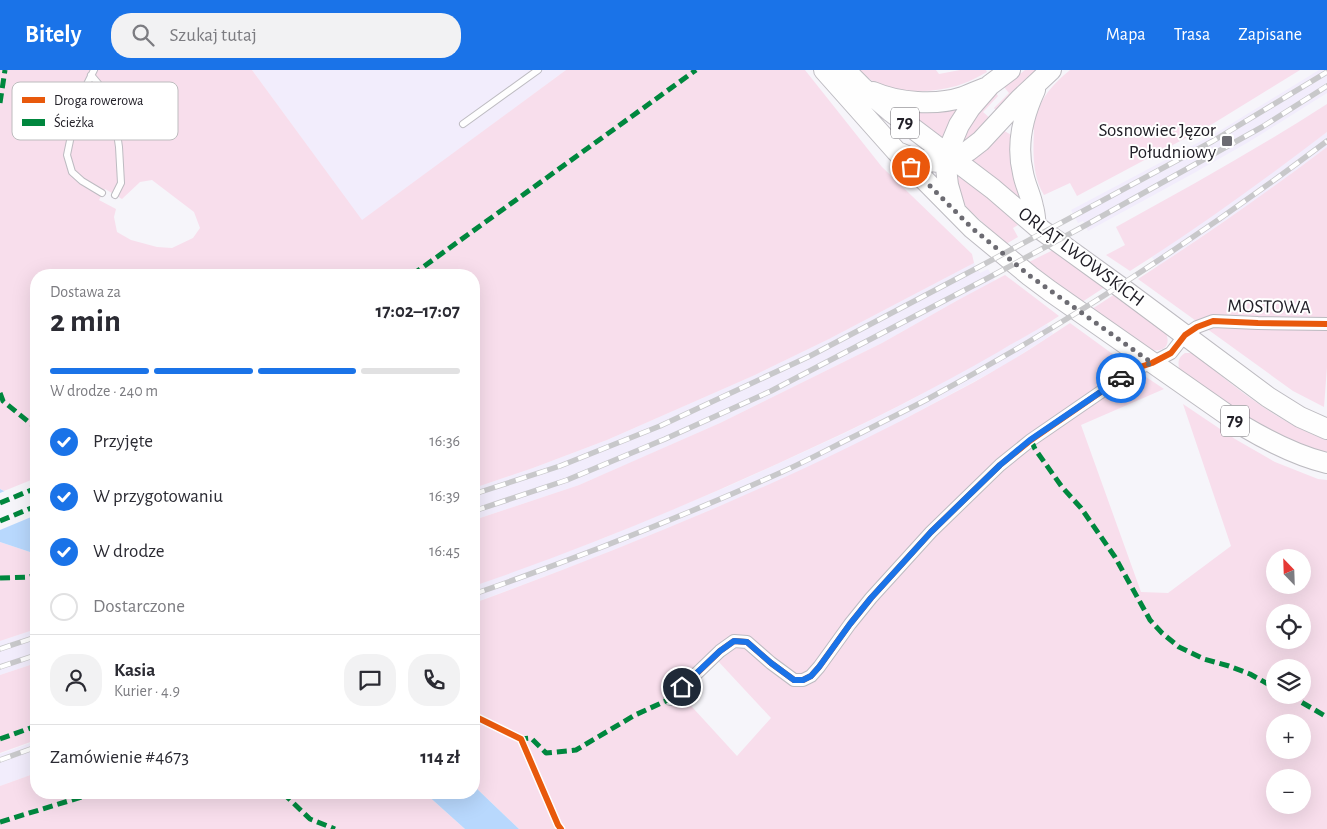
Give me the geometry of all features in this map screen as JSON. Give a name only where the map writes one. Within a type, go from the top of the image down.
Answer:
[{"type":"main road","name":"79","points":[[824,70],[896,151],[957,214],[1030,276],[1259,436],[1295,453],[1327,463]]},
{"type":"main road","name":"ORLĄT LWOWSKICH","points":[[845,70],[890,111],[993,189],[1036,226],[1268,397],[1300,417],[1327,429]]},
{"type":"main road","points":[[957,214],[948,185],[946,168],[950,158],[950,144],[970,108],[990,85],[1010,70]]},
{"type":"main road","points":[[896,151],[914,159],[939,162],[968,152],[1044,77]]},
{"type":"main road","points":[[1036,226],[1033,206],[1020,158],[1020,145],[1025,115],[1044,77]]},
{"type":"main road","points":[[862,87],[884,97],[908,102],[932,102],[961,98],[990,85]]},
{"type":"street","name":"MOSTOWA","points":[[670,699],[720,651],[734,641],[747,642],[794,680],[803,680],[811,676],[871,598],[931,532],[1000,465],[1030,440],[1124,376],[1171,353],[1185,335],[1197,328],[1213,321],[1327,324]]},
{"type":"lane","points":[[463,124],[538,70]]},
{"type":"lane","points":[[71,140],[68,155],[72,172],[102,194]]},
{"type":"lane","points":[[115,195],[121,184],[118,140]]},
{"type":"shaded area","points":[[0,70],[252,70],[362,220],[566,70],[805,70],[882,167],[972,254],[974,263],[829,339],[755,375],[607,440],[480,486],[480,269],[30,269],[30,480],[4,491],[0,489]],"holes":[[[152,180],[194,212],[200,228],[193,238],[172,248],[157,247],[131,240],[117,232],[114,217],[116,209],[99,200],[105,189],[122,199],[140,182]]]},
{"type":"shaded area","points":[[252,70],[566,70],[362,221]]},
{"type":"shaded area","points":[[859,70],[936,70],[939,74],[960,70],[986,70],[987,72],[952,87],[931,91],[909,91],[878,84],[870,80]]},
{"type":"shaded area","points":[[1025,70],[1038,70],[997,112],[994,108],[1009,93],[1004,87]]},
{"type":"shaded area","points":[[1070,70],[1300,70],[1214,123],[1077,196],[1070,183],[1044,195],[1035,172],[1034,130],[1031,127],[1038,109],[1046,96]]},
{"type":"shaded area","points":[[1319,70],[1327,70],[1327,93],[1247,143],[1088,231],[1083,221],[1078,223],[1071,210],[1218,132]]},
{"type":"shaded area","points":[[996,93],[998,96],[983,112],[991,119],[970,142],[957,144],[983,106]]},
{"type":"shaded area","points":[[1327,104],[1327,132],[1205,221],[1130,271],[1106,255],[1125,245],[1116,227],[1196,183]]},
{"type":"shaded area","points":[[960,106],[944,142],[902,109]]},
{"type":"shaded area","points":[[1001,129],[1013,136],[1021,197],[1019,201],[970,163]]},
{"type":"shaded area","points":[[1327,132],[1327,147],[1258,198],[1158,266],[1152,257]]},
{"type":"shaded area","points":[[1327,147],[1327,367],[1324,407],[1293,391],[1138,279],[1234,214]]},
{"type":"shaded area","points":[[953,169],[985,194],[1018,225],[1013,228],[1018,237],[1006,244],[967,208],[958,194]]},
{"type":"shaded area","points":[[1053,250],[1105,287],[1082,302],[1029,262]]},
{"type":"shaded area","points":[[974,263],[980,273],[988,269],[995,281],[882,343],[720,423],[579,485],[480,518],[480,486],[607,440],[755,375],[829,339]]},
{"type":"shaded area","points":[[1005,275],[1059,316],[949,380],[819,445],[634,526],[480,584],[480,518],[579,485],[720,423],[882,343]]},
{"type":"shaded area","points":[[1115,294],[1166,333],[1168,341],[1163,349],[1151,350],[1092,309]]},
{"type":"shaded area","points":[[1070,323],[1164,389],[1081,425],[1141,592],[1168,593],[1231,546],[1183,404],[1235,439],[1275,462],[1318,479],[1327,480],[1327,829],[519,829],[480,792],[480,601],[654,534],[773,483],[889,427],[974,382]],"holes":[[[717,660],[771,718],[737,756],[683,697]]]},
{"type":"shaded area","points":[[1047,324],[1053,334],[1003,366],[858,444],[786,478],[586,561],[480,601],[480,584],[604,538],[729,486],[843,434],[909,401]]},
{"type":"shaded area","points":[[1185,353],[1192,353],[1244,394],[1292,425],[1327,440],[1327,453],[1279,435],[1224,402],[1179,369],[1179,360]]},
{"type":"shaded area","points":[[0,542],[30,552],[30,631],[0,641]]},
{"type":"shaded area","points":[[30,631],[30,665],[0,675],[0,641]]},
{"type":"shaded area","points":[[30,665],[30,742],[0,753],[0,675]]},
{"type":"shaded area","points":[[30,743],[30,775],[0,786],[0,754]]},
{"type":"shaded area","points":[[30,775],[30,799],[432,799],[465,829],[0,829],[0,786]]},
{"type":"water","points":[[0,489],[30,505],[30,552],[0,542]]},
{"type":"water","points":[[480,792],[519,829],[465,829],[432,799],[480,799]]},
{"type":"pier","points":[[7,490],[30,502],[30,518],[0,530],[0,493]]},
{"type":"railway","points":[[480,492],[560,466],[660,426],[810,356],[1213,141],[1327,72]]},
{"type":"railway","points":[[480,509],[567,480],[665,439],[771,391],[1086,225],[1262,127],[1327,86]]},
{"type":"railway","points":[[480,592],[591,551],[744,489],[802,463],[926,400],[1030,341],[1131,278],[1231,211],[1327,141]]},
{"type":"railway","points":[[0,649],[30,639]]},
{"type":"railway","points":[[0,667],[30,657]]},
{"type":"railway","points":[[0,760],[30,749]]},
{"type":"marked path","points":[[0,103],[5,70]]},
{"type":"marked path","points":[[420,269],[696,70]]},
{"type":"marked path","points":[[0,393],[3,401],[30,423]]},
{"type":"marked path","points":[[1031,440],[1035,449],[1062,487],[1081,508],[1115,557],[1150,620],[1162,633],[1179,647],[1204,659],[1250,674],[1266,683]]},
{"type":"marked path","points":[[0,503],[30,490]]},
{"type":"marked path","points":[[0,521],[30,508]]},
{"type":"marked path","points":[[0,578],[30,577]]},
{"type":"marked path","points":[[519,737],[521,739],[531,738],[546,753],[576,750],[635,715],[670,699]]},
{"type":"marked path","points":[[1305,704],[1327,717]]},
{"type":"marked path","points":[[0,739],[30,728]]},
{"type":"marked path","points":[[0,822],[75,799]]},
{"type":"marked path","points":[[289,799],[310,819],[335,829]]},
{"type":"cycle path","points":[[670,699],[720,651],[734,641],[747,642],[794,680],[803,680],[811,676],[871,598],[931,532],[1000,465],[1031,440],[1124,376],[1171,353],[1185,335],[1197,327],[1213,321],[1327,324]]},
{"type":"cycle path","points":[[480,719],[521,739],[561,829]]},
{"type":"way so far","points":[[911,167],[972,228],[1030,276],[1152,363],[1137,368],[1121,378]]},
{"type":"place","name":"Sosnowiec Jęzor Południowy","points":[[1227,141]]},
{"type":"route","points":[[682,687],[720,651],[734,641],[747,642],[794,680],[803,680],[811,676],[871,598],[931,532],[1000,465],[1030,440],[1121,378]]}]
